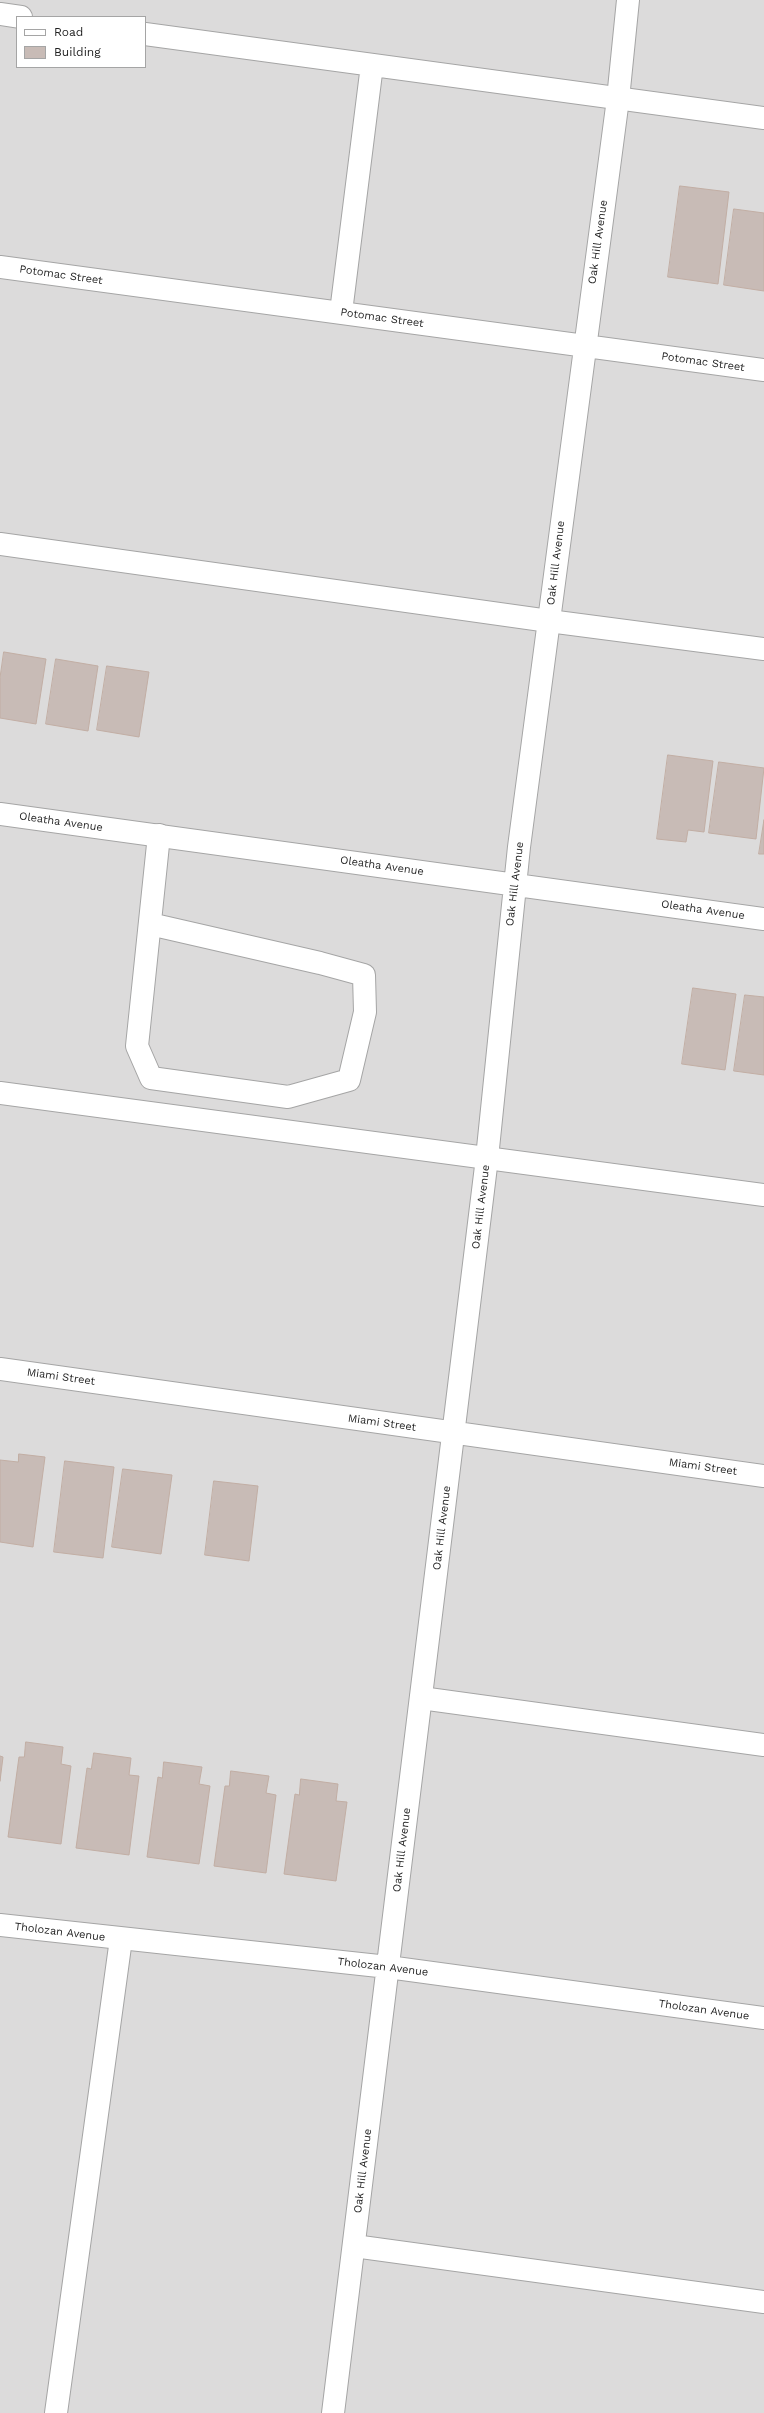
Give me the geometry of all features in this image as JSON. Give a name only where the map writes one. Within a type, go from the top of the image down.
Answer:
[{"type":"street","name":"Oak Hill Avenue","points":[[333,2413],[487,1158],[515,884],[584,345],[618,98],[628,0]]},
{"type":"street","points":[[0,14],[16,16]]},
{"type":"street","points":[[146,34],[764,118]]},
{"type":"street","points":[[341,312],[372,65]]},
{"type":"street","name":"Potomac Street","points":[[0,267],[764,370]]},
{"type":"street","points":[[0,544],[549,622],[764,649]]},
{"type":"street","name":"Oleatha Avenue","points":[[0,814],[764,919]]},
{"type":"street","points":[[150,924],[320,963],[364,975],[365,1012],[349,1080],[288,1097],[150,1078],[137,1046],[159,835]]},
{"type":"street","points":[[0,1093],[764,1195]]},
{"type":"street","name":"Miami Street","points":[[0,1369],[764,1476]]},
{"type":"street","points":[[421,1698],[764,1745]]},
{"type":"street","name":"Tholozan Avenue","points":[[0,1925],[388,1967],[764,2018]]},
{"type":"street","points":[[56,2413],[121,1939]]},
{"type":"street","points":[[354,2246],[764,2302]]},
{"type":"shaded area","points":[[0,0],[764,0],[764,2413],[0,2413]]},
{"type":"building","points":[[680,186],[729,192],[718,284],[668,277]]},
{"type":"building","points":[[734,209],[764,213],[764,291],[724,285]]},
{"type":"building","points":[[4,652],[46,659],[36,724],[0,718],[0,678]]},
{"type":"building","points":[[56,659],[98,666],[88,731],[46,724]]},
{"type":"building","points":[[107,666],[149,672],[139,737],[97,730]]},
{"type":"building","points":[[668,755],[713,761],[704,832],[688,830],[686,842],[657,839]]},
{"type":"building","points":[[719,762],[764,768],[756,839],[709,833]]},
{"type":"building","points":[[764,820],[764,854],[759,854]]},
{"type":"building","points":[[693,988],[736,994],[725,1070],[682,1064]]},
{"type":"building","points":[[745,995],[764,997],[764,1075],[734,1071]]},
{"type":"building","points":[[19,1454],[45,1457],[33,1547],[0,1542],[0,1460],[18,1462]]},
{"type":"building","points":[[65,1461],[114,1467],[103,1558],[54,1552]]},
{"type":"building","points":[[123,1469],[172,1475],[161,1554],[112,1547]]},
{"type":"building","points":[[214,1481],[258,1486],[249,1561],[205,1555]]},
{"type":"building","points":[[26,1742],[63,1747],[61,1764],[71,1766],[61,1844],[8,1837],[19,1757],[24,1757]]},
{"type":"building","points":[[94,1753],[131,1758],[129,1775],[139,1776],[129,1855],[76,1848],[87,1768],[91,1769]]},
{"type":"building","points":[[0,1756],[3,1757],[0,1781]]},
{"type":"building","points":[[164,1762],[202,1767],[199,1784],[210,1786],[199,1864],[147,1857],[158,1777],[162,1778]]},
{"type":"building","points":[[231,1771],[269,1776],[266,1793],[276,1795],[266,1873],[214,1866],[225,1786],[229,1786]]},
{"type":"building","points":[[301,1779],[338,1784],[336,1801],[347,1802],[336,1881],[284,1874],[295,1794],[299,1795]]}]
